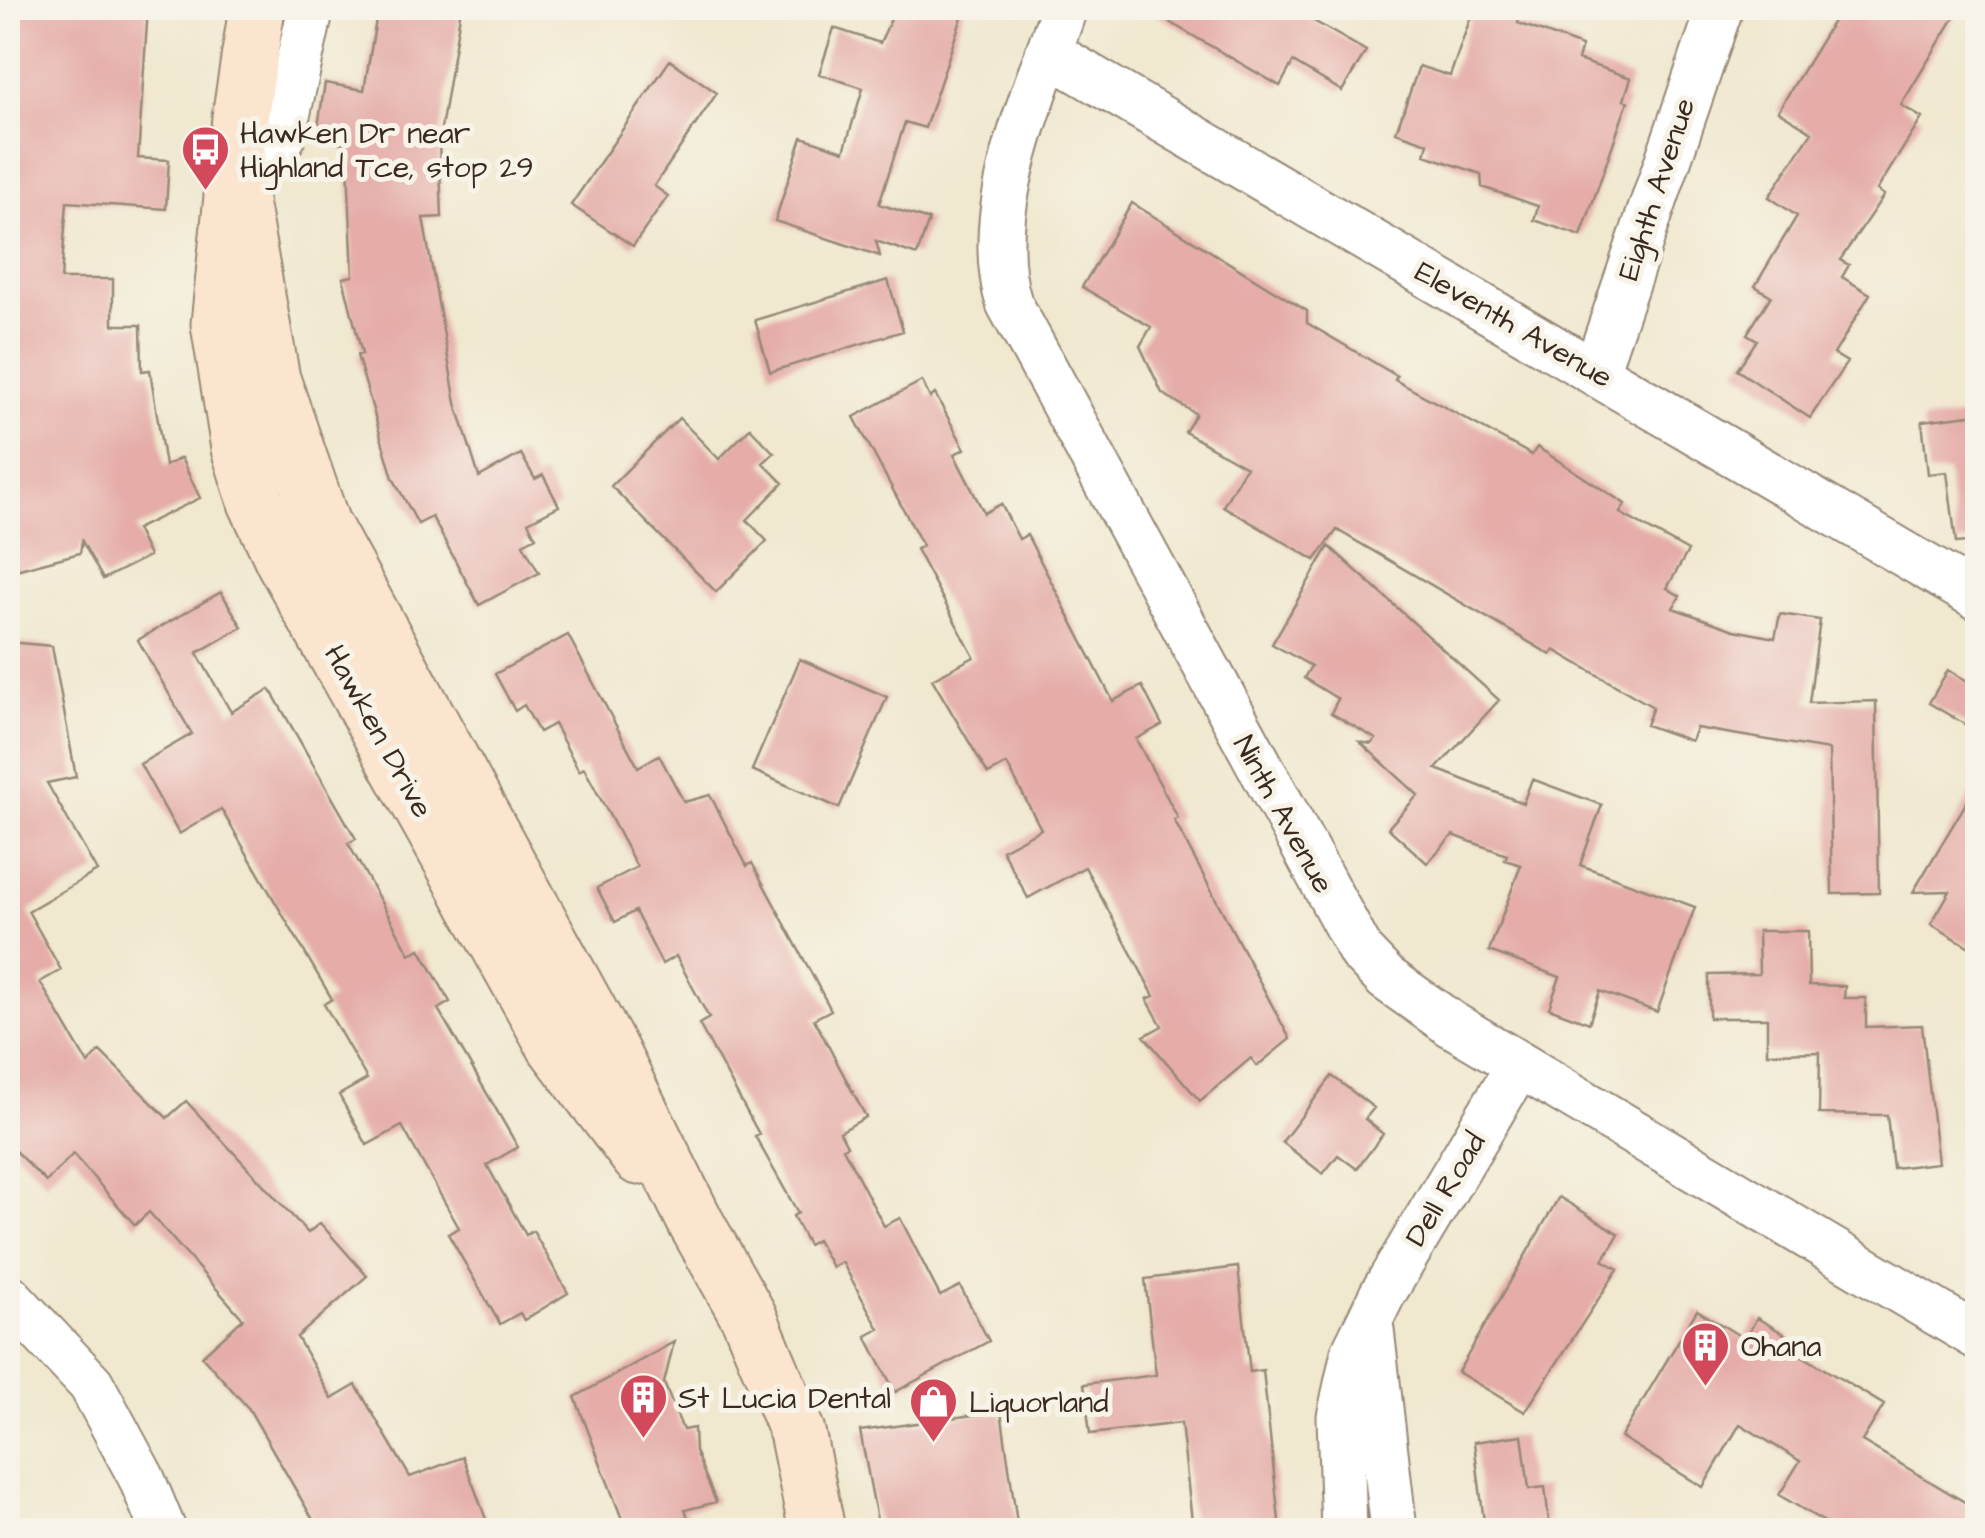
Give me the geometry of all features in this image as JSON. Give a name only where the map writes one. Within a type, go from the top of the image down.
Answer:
[{"type":"main road","name":"Hawken Drive","points":[[258,8],[243,92],[236,180],[272,379],[322,524],[625,1078],[696,1223],[749,1317],[784,1392],[807,1473],[817,1530]]},
{"type":"street","points":[[236,180],[271,153],[282,138],[311,8]]},
{"type":"street","name":"Ninth Avenue","points":[[1064,8],[999,224],[1000,272],[1017,324],[1361,952],[1399,988],[1519,1065],[1978,1337]]},
{"type":"street","name":"Eighth Avenue","points":[[1596,371],[1720,8]]},
{"type":"street","name":"Eleventh Avenue","points":[[1049,52],[1978,597]]},
{"type":"street","name":"Dell Road","points":[[1344,1530],[1340,1475],[1342,1398],[1354,1352],[1372,1313],[1519,1065]]},
{"type":"street","points":[[8,1296],[91,1384],[141,1477],[162,1530]]},
{"type":"street","points":[[1372,1313],[1373,1373],[1394,1530]]},
{"type":"building","points":[[8,8],[148,8],[138,158],[169,160],[166,209],[67,202],[61,279],[113,279],[113,325],[141,325],[142,371],[150,370],[165,466],[181,458],[200,498],[136,529],[149,556],[103,579],[82,541],[80,553],[8,572]]},
{"type":"building","points":[[378,8],[461,8],[439,141],[442,217],[423,218],[456,403],[479,477],[521,454],[535,479],[543,475],[559,506],[528,522],[536,537],[523,544],[539,573],[479,605],[432,517],[418,524],[393,478],[357,355],[362,354],[343,278],[353,276],[347,144],[316,139],[325,83],[364,90]]},
{"type":"building","points":[[896,8],[965,8],[925,128],[905,122],[879,204],[929,220],[917,255],[876,241],[880,256],[775,221],[802,137],[844,151],[863,88],[819,74],[834,28],[880,43]]},
{"type":"building","points":[[1145,8],[1291,8],[1366,51],[1342,91],[1293,62],[1280,86]]},
{"type":"building","points":[[1474,8],[1523,8],[1518,23],[1582,46],[1578,60],[1631,78],[1624,100],[1628,101],[1581,236],[1534,220],[1538,206],[1482,187],[1481,174],[1425,155],[1428,143],[1396,132],[1419,66],[1450,76]]},
{"type":"building","points":[[1841,8],[1960,8],[1901,105],[1922,118],[1877,190],[1884,195],[1840,260],[1849,265],[1842,277],[1870,294],[1834,354],[1847,362],[1810,418],[1737,370],[1757,340],[1747,334],[1771,296],[1755,286],[1797,216],[1769,197],[1812,132],[1778,111]]},
{"type":"building","points":[[670,60],[717,93],[654,186],[668,196],[633,246],[571,205]]},
{"type":"building","points":[[1132,203],[1307,311],[1307,323],[1397,376],[1395,380],[1532,455],[1537,447],[1625,504],[1620,513],[1688,551],[1667,588],[1680,596],[1673,608],[1734,630],[1775,638],[1780,614],[1820,620],[1809,703],[1876,701],[1879,893],[1832,894],[1829,750],[1696,728],[1691,741],[1646,725],[1653,707],[1554,650],[1551,655],[1337,530],[1315,560],[1223,506],[1246,467],[1185,432],[1196,414],[1162,393],[1140,346],[1151,327],[1082,287]]},
{"type":"building","points":[[888,280],[903,331],[770,372],[755,320]]},
{"type":"building","points":[[922,381],[930,398],[935,394],[965,449],[954,454],[984,513],[1001,504],[1019,539],[1027,535],[1113,701],[1142,686],[1162,725],[1136,739],[1178,818],[1174,820],[1290,1039],[1257,1066],[1251,1058],[1200,1101],[1144,1036],[1162,1026],[1147,999],[1154,996],[1085,867],[1028,898],[1002,850],[1041,829],[1007,764],[988,774],[932,679],[974,657],[916,549],[923,546],[854,417]]},
{"type":"building","points":[[1978,414],[1978,541],[1956,543],[1947,472],[1928,474],[1922,421]]},
{"type":"building","points":[[679,418],[719,459],[750,428],[774,453],[763,463],[783,483],[747,520],[767,541],[716,592],[611,486]]},
{"type":"building","points":[[1329,546],[1499,700],[1436,769],[1523,803],[1532,779],[1602,805],[1580,865],[1695,907],[1657,1012],[1600,991],[1589,1023],[1549,1008],[1560,977],[1489,951],[1521,865],[1505,860],[1507,855],[1453,835],[1427,863],[1388,828],[1418,795],[1360,742],[1371,744],[1376,739],[1331,713],[1338,699],[1304,678],[1311,666],[1272,644]]},
{"type":"building","points":[[221,592],[242,627],[197,653],[231,712],[270,689],[356,839],[348,843],[410,954],[420,949],[450,1002],[438,1009],[518,1147],[487,1165],[526,1235],[533,1231],[568,1293],[524,1320],[520,1313],[500,1324],[448,1234],[459,1228],[402,1126],[367,1145],[339,1095],[367,1079],[324,1004],[332,999],[221,809],[179,834],[140,764],[192,734],[138,640]]},
{"type":"building","points":[[568,635],[638,767],[659,755],[684,802],[710,795],[747,866],[752,863],[831,1010],[814,1019],[866,1117],[840,1132],[847,1146],[843,1148],[884,1226],[900,1218],[940,1296],[960,1286],[989,1341],[895,1392],[866,1336],[879,1329],[842,1262],[832,1267],[817,1240],[808,1245],[793,1216],[798,1213],[699,1024],[709,1018],[676,956],[662,964],[635,911],[615,922],[597,888],[637,867],[584,768],[579,771],[554,724],[539,732],[524,705],[515,711],[495,674]]},
{"type":"building","points":[[8,642],[52,646],[76,777],[47,783],[97,871],[28,911],[61,970],[40,982],[88,1064],[100,1051],[167,1118],[186,1101],[308,1233],[320,1223],[367,1276],[297,1337],[332,1399],[356,1385],[410,1477],[463,1457],[490,1530],[319,1530],[249,1409],[202,1356],[243,1319],[149,1212],[135,1225],[73,1154],[46,1182],[8,1144]]},
{"type":"building","points":[[800,659],[887,697],[839,808],[752,770]]},
{"type":"building","points":[[1948,670],[1978,687],[1978,732],[1929,703]]},
{"type":"building","points":[[1978,783],[1978,952],[1931,924],[1950,891],[1913,892]]},
{"type":"building","points":[[1758,931],[1808,931],[1809,985],[1845,986],[1844,998],[1866,998],[1866,1027],[1922,1025],[1938,1163],[1893,1168],[1887,1115],[1819,1114],[1820,1052],[1767,1053],[1767,1018],[1709,1018],[1709,975],[1759,974]]},
{"type":"building","points":[[1332,1076],[1374,1108],[1365,1119],[1383,1134],[1357,1169],[1338,1155],[1323,1174],[1282,1142]]},
{"type":"building","points":[[1559,1197],[1619,1234],[1603,1260],[1618,1269],[1525,1412],[1458,1372]]},
{"type":"building","points":[[1238,1267],[1250,1372],[1263,1370],[1280,1530],[1193,1530],[1181,1423],[1090,1434],[1084,1384],[1156,1375],[1145,1279]]},
{"type":"building","points":[[1697,1310],[1745,1339],[1757,1318],[1791,1338],[1786,1346],[1884,1405],[1862,1441],[1978,1510],[1978,1530],[1838,1530],[1779,1495],[1800,1461],[1740,1424],[1703,1487],[1621,1437]]},
{"type":"building","name":"St Lucia Dental","points":[[674,1342],[664,1383],[683,1430],[694,1428],[695,1451],[716,1502],[685,1510],[689,1520],[625,1527],[575,1397]]},
{"type":"building","points":[[1001,1411],[1018,1530],[879,1530],[860,1431]]},
{"type":"building","points":[[1522,1435],[1529,1489],[1545,1487],[1549,1522],[1485,1530],[1474,1442]]},
{"type":"place","name":"Hawken Dr near Highland Tce, stop 29","points":[[205,192]]},
{"type":"place","name":"Ohana","points":[[1706,1388]]},
{"type":"place","name":"St Lucia Dental","points":[[643,1440]]},
{"type":"place","name":"Liquorland","points":[[934,1444]]}]
